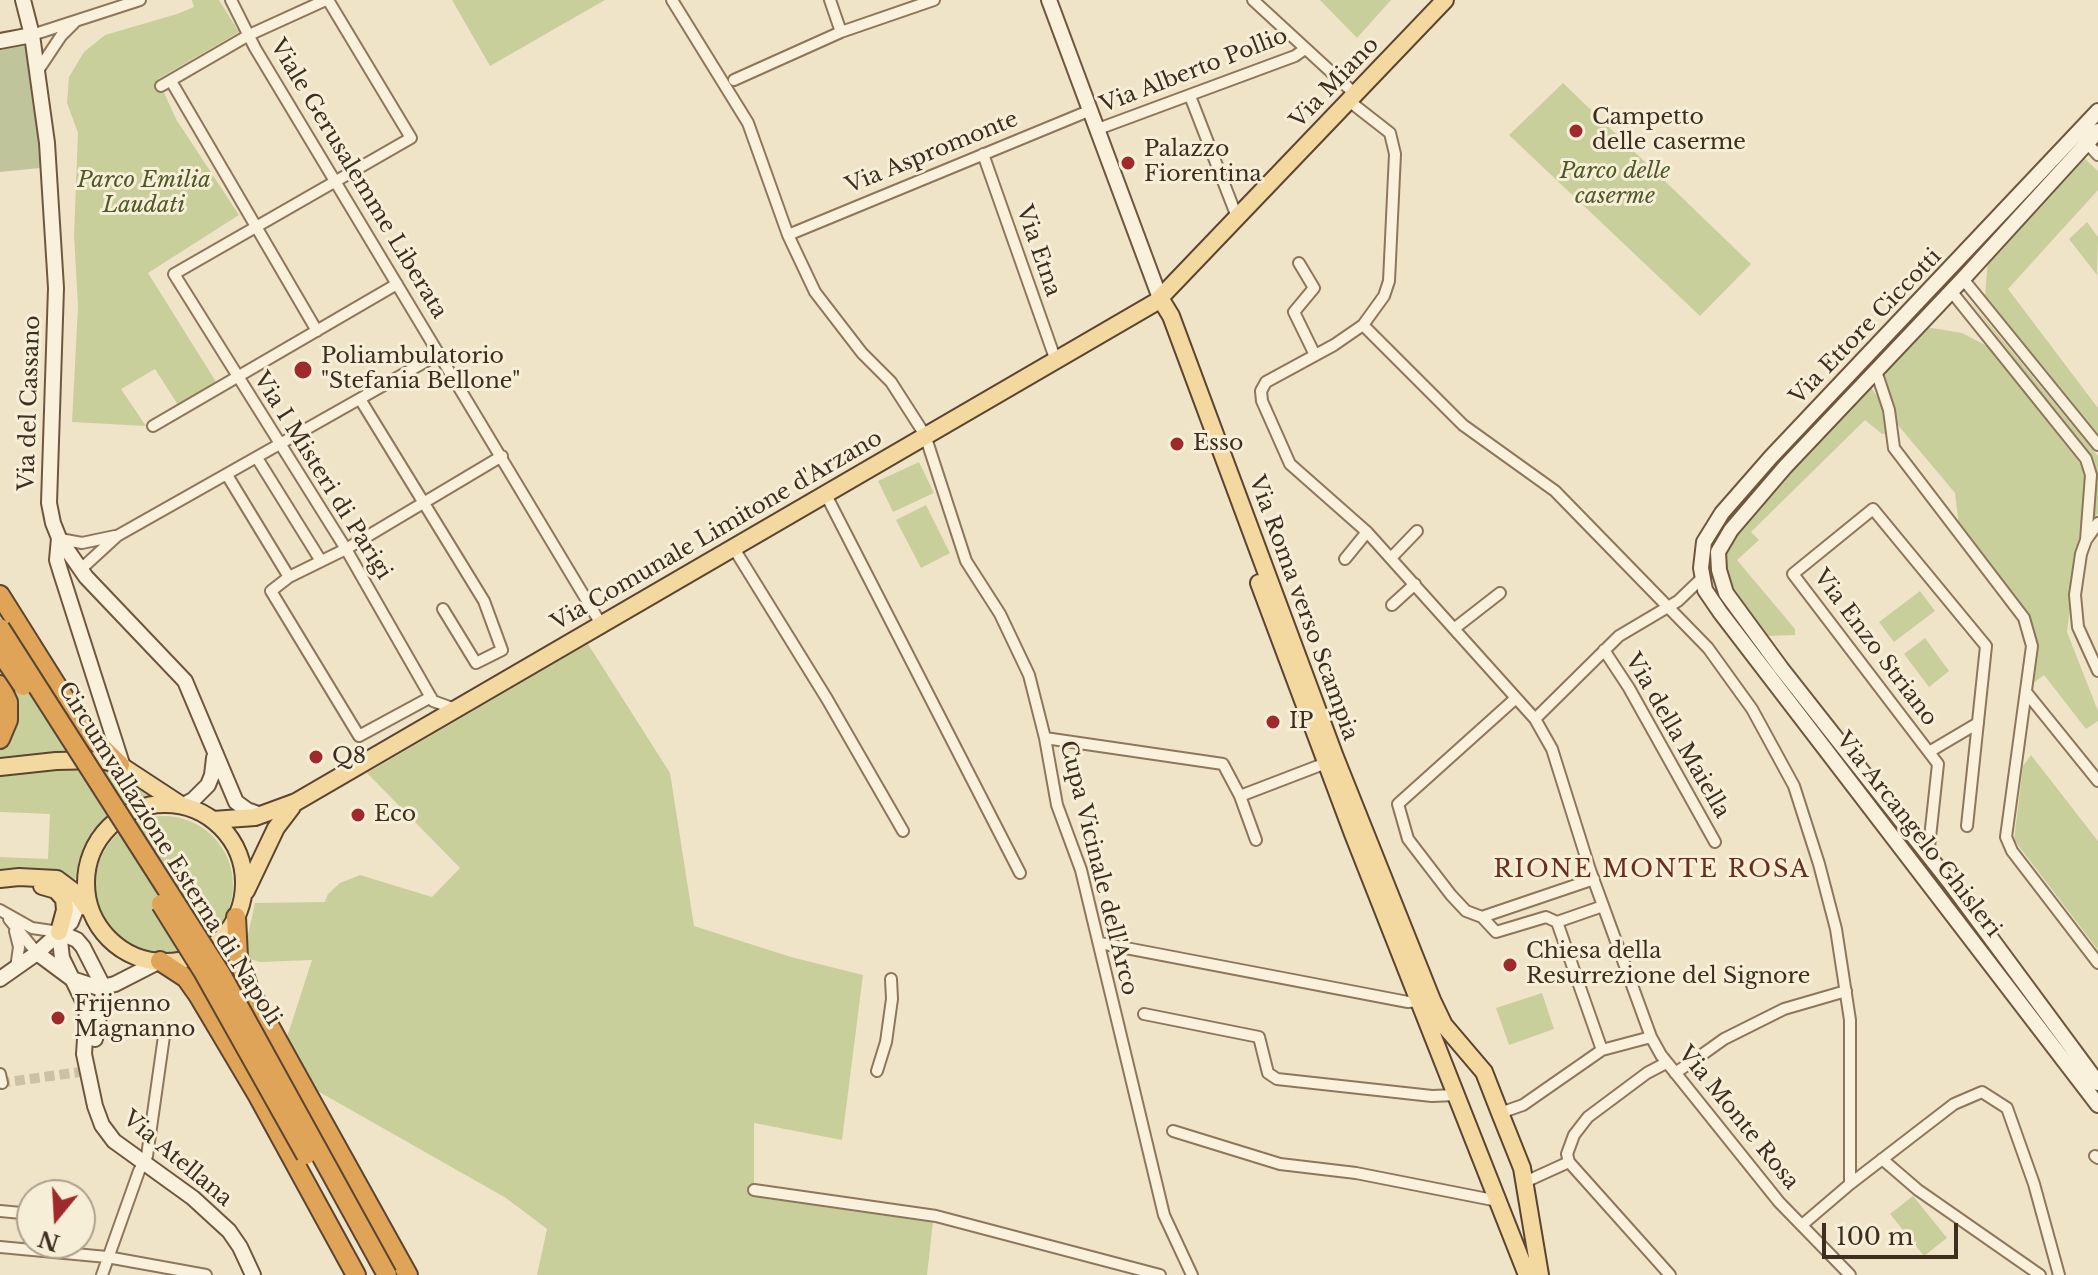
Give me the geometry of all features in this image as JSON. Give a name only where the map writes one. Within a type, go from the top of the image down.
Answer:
[{"type":"highway","points":[[0,595],[86,732],[121,766]]},
{"type":"highway","name":"Circumvallazione Esterna di Napoli","points":[[0,628],[221,974],[387,1275]]},
{"type":"highway","name":"Circumvallazione Esterna di Napoli","points":[[0,652],[204,973],[373,1275]]},
{"type":"highway","points":[[0,685],[8,702],[8,720],[0,739]]},
{"type":"highway","points":[[239,909],[238,957],[249,989],[408,1275]]},
{"type":"highway","points":[[160,961],[186,978],[198,995],[258,1096],[356,1275]]},
{"type":"main road","name":"Via Miano","points":[[1160,298],[1442,1]]},
{"type":"main road","name":"Via Comunale Limitone d'Arzano","points":[[296,802],[1160,298]]},
{"type":"main road","name":"Via Roma verso Scampia","points":[[1160,298],[1171,316],[1246,518],[1329,760],[1419,1001],[1527,1275]]},
{"type":"main road","name":"Via Roma verso Scampia","points":[[1160,298],[1161,315],[1264,599],[1329,760],[1444,1025],[1484,1072],[1500,1113],[1525,1182],[1540,1275]]},
{"type":"main road","points":[[0,767],[85,760],[121,766],[182,806],[213,820],[227,834],[243,869],[239,909]]},
{"type":"main road","points":[[182,806],[148,806],[117,820],[95,846],[87,869],[83,893],[100,928],[126,951],[143,958],[179,960],[197,955],[213,946],[226,933],[276,828],[296,802]]},
{"type":"main road","points":[[213,820],[262,815],[296,802]]},
{"type":"main road","points":[[1,879],[57,879],[83,893]]},
{"type":"main road","points":[[1,879],[49,887],[61,894],[65,904],[59,932]]},
{"type":"main road","points":[[1448,1075],[1455,1057],[1462,1054],[1471,1056]]},
{"type":"main road","points":[[1498,1201],[1511,1213],[1530,1210]]},
{"type":"street","name":"Via del Cassano","points":[[23,0],[32,35],[47,143],[56,288],[49,503],[59,538],[75,563],[185,681],[236,802],[262,815]]},
{"type":"street","points":[[0,41],[32,35],[140,0]]},
{"type":"street","name":"Viale Gerusalemme Liberata","points":[[231,0],[601,624]]},
{"type":"street","points":[[256,226],[411,138],[327,0],[249,35],[166,84],[256,226],[317,331]]},
{"type":"street","name":"Cupa Vicinale dell'Arco","points":[[672,0],[748,123],[804,272],[822,302],[862,353],[891,382],[925,435],[966,561],[1000,614],[1029,675],[1057,805],[1081,870],[1164,1215],[1192,1275]]},
{"type":"street","points":[[830,0],[841,32]]},
{"type":"street","points":[[734,80],[841,32],[934,0]]},
{"type":"street","points":[[1049,0],[1160,298]]},
{"type":"street","points":[[1253,0],[1390,133],[1395,154],[1389,281],[1384,296],[1363,325],[1463,425],[1555,491],[1708,648],[1752,709],[1794,786],[1836,929],[1846,991],[1850,1020],[1850,1184]]},
{"type":"street","points":[[37,72],[74,22]]},
{"type":"street","name":"Via Alberto Pollio","points":[[1098,129],[1295,56],[1305,49]]},
{"type":"street","points":[[1190,96],[1237,217]]},
{"type":"street","name":"Via Aspromonte","points":[[788,235],[1091,110]]},
{"type":"street","name":"Via Ettore Ciccotti","points":[[1704,584],[1704,542],[1722,513],[1771,457],[2098,111]]},
{"type":"street","name":"Via Ettore Ciccotti","points":[[1726,593],[1719,570],[1718,552],[1723,541],[1785,467],[2098,131]]},
{"type":"street","points":[[2087,143],[2098,155]]},
{"type":"street","name":"Via Etna","points":[[983,154],[1056,361]]},
{"type":"street","name":"Via I Misteri di Parigi","points":[[256,226],[174,274],[346,549],[432,699]]},
{"type":"street","points":[[1299,263],[1314,288],[1294,312],[1315,355]]},
{"type":"street","points":[[1947,274],[1963,279],[2098,445]]},
{"type":"street","points":[[1947,274],[1951,291],[2086,459],[2091,475],[2086,540],[2075,595],[2078,627],[2098,671]]},
{"type":"street","points":[[153,426],[397,284]]},
{"type":"street","name":"Via Monte Rosa","points":[[1363,325],[1266,382],[1261,391],[1262,401],[1290,464],[1367,532],[1535,719],[1552,749],[1603,906],[1651,1037],[1666,1063],[1779,1202],[1850,1275]]},
{"type":"street","points":[[60,570],[439,354]]},
{"type":"street","points":[[1876,371],[1889,410],[1894,448],[2024,618],[2032,646],[2007,831],[2008,845],[2098,963]]},
{"type":"street","points":[[360,399],[484,601],[502,650],[476,663],[443,609]]},
{"type":"street","points":[[432,699],[359,736],[271,591],[289,577],[346,549],[502,456]]},
{"type":"street","name":"Via I Misteri di Parigi","points":[[257,458],[321,561]]},
{"type":"street","points":[[227,475],[289,577]]},
{"type":"street","points":[[825,493],[1020,873]]},
{"type":"street","name":"Via Enzo Striano","points":[[1929,752],[1978,723],[1986,646],[1873,509],[1793,574],[1938,764],[1929,856]]},
{"type":"street","points":[[2086,540],[2098,523]]},
{"type":"street","points":[[1391,558],[1417,531]]},
{"type":"street","points":[[1345,559],[1367,532]]},
{"type":"street","points":[[117,536],[82,543],[59,538],[57,560],[121,766]]},
{"type":"street","points":[[75,563],[82,543]]},
{"type":"street","points":[[733,547],[827,699],[903,831]]},
{"type":"street","points":[[1392,605],[1415,584]]},
{"type":"street","points":[[1535,719],[1619,636],[1704,584]]},
{"type":"street","name":"Via Arcangelo Ghisleri","points":[[1704,584],[1915,867],[2098,1105]]},
{"type":"street","points":[[1455,628],[1500,593]]},
{"type":"street","name":"Via Arcangelo Ghisleri","points":[[1726,593],[1929,856],[2098,1083]]},
{"type":"street","name":"Via della Maiella","points":[[1604,650],[1629,688],[1715,842]]},
{"type":"street","points":[[2026,692],[2098,781]]},
{"type":"street","points":[[1516,698],[1398,804],[1408,839],[1466,911],[1482,917],[1496,932],[1546,917],[1557,922],[1603,906]]},
{"type":"street","points":[[432,699],[455,709]]},
{"type":"street","points":[[428,725],[432,699]]},
{"type":"street","points":[[1967,826],[1978,723]]},
{"type":"street","points":[[1045,738],[1223,764],[1240,796],[1256,840]]},
{"type":"street","points":[[182,806],[208,785],[215,753]]},
{"type":"street","points":[[1240,796],[1329,760]]},
{"type":"street","points":[[1915,867],[1929,856]]},
{"type":"street","points":[[1482,917],[1594,879]]},
{"type":"street","points":[[0,979],[37,953],[71,922],[83,893]]},
{"type":"street","points":[[3,912],[32,928],[59,932],[77,940],[104,988]]},
{"type":"street","points":[[3,912],[37,953],[72,979],[90,987],[104,988],[160,961]]},
{"type":"street","points":[[1557,922],[1602,1050]]},
{"type":"street","points":[[13,925],[18,938],[16,968]]},
{"type":"street","name":"Via Atellana","points":[[59,932],[62,958],[87,1009],[84,1054],[102,1125],[114,1141],[193,1198],[229,1231],[240,1247],[249,1274]]},
{"type":"street","points":[[1100,943],[1408,1002],[1419,1001]]},
{"type":"street","points":[[877,1071],[886,1042],[892,999],[891,979]]},
{"type":"street","name":"Via Atellana","points":[[88,1071],[104,988]]},
{"type":"street","points":[[1703,1054],[1724,1039],[1784,1009],[1846,991]]},
{"type":"street","points":[[1144,1014],[1259,1037],[1271,1078],[1432,1096],[1456,1095]]},
{"type":"street","points":[[102,1275],[147,1156],[165,1029]]},
{"type":"street","points":[[1500,1113],[1523,1105],[1602,1050],[1651,1037]]},
{"type":"street","points":[[1666,1063],[1647,1073],[1588,1117],[1574,1135],[1567,1154],[1569,1162],[1670,1275]]},
{"type":"street","points":[[1675,1073],[1690,1063]]},
{"type":"street","points":[[1802,1225],[1954,1104],[1982,1092],[2007,1108],[2034,1184],[2059,1275]]},
{"type":"street","points":[[1173,1131],[1280,1164],[1356,1173],[1498,1201]]},
{"type":"street","points":[[1882,1159],[1918,1190],[2040,1275]]},
{"type":"street","points":[[1525,1182],[1569,1162]]},
{"type":"street","points":[[754,1190],[936,1216],[1160,1275]]},
{"type":"street","points":[[0,1247],[107,1257],[206,1275]]},
{"type":"green space","name":"Parco Emilia Laudati","points":[[192,0],[219,0],[239,32],[158,79],[176,119],[239,215],[148,273],[218,385],[180,408],[155,369],[121,389],[146,426],[72,422],[78,306],[74,235],[78,133],[67,103],[69,77],[84,52],[105,35],[177,14],[194,7]]},
{"type":"green space","points":[[452,0],[605,0],[490,66]]},
{"type":"green space","points":[[1320,0],[1391,0],[1357,38]]},
{"type":"green space","points":[[25,42],[40,168],[0,172],[0,46]]},
{"type":"green space","name":"Parco delle caserme","points":[[1563,83],[1751,264],[1700,316],[1509,135]]},
{"type":"green space","points":[[2083,157],[2098,171],[2098,190],[2008,289],[2098,408],[2098,434],[1989,305],[1985,296],[1988,259]]},
{"type":"green space","points":[[2087,222],[2098,237],[2097,275],[2069,239]]},
{"type":"green space","points":[[1966,296],[2098,456],[2098,513],[2091,523],[2091,458]]},
{"type":"green space","points":[[1926,327],[1962,333],[1989,347],[2082,466],[2086,486],[2067,632],[2098,711],[2098,721],[2086,729],[2044,675],[2032,684],[2030,637],[2008,598],[1960,535],[1955,493],[1897,424],[1883,380],[1890,364]]},
{"type":"green space","points":[[1869,385],[1887,410],[1887,434],[1882,434],[1865,420],[1751,532],[1759,540],[1737,560],[1795,629],[1795,635],[1765,636],[1724,587],[1723,541]]},
{"type":"green space","points":[[919,462],[934,493],[893,512],[878,481]]},
{"type":"green space","points":[[926,505],[950,553],[921,568],[896,520]]},
{"type":"green space","points":[[1920,591],[1935,611],[1894,642],[1879,622]]},
{"type":"green space","points":[[0,604],[93,750],[0,760],[0,749],[6,741],[0,681]]},
{"type":"green space","points":[[1925,638],[1949,671],[1929,687],[1904,654]]},
{"type":"green space","points":[[588,644],[670,773],[694,926],[791,957],[863,975],[842,1140],[754,1123],[754,1190],[933,1222],[927,1275],[537,1275],[547,1229],[506,1198],[277,1068],[312,960],[260,962],[243,957],[255,903],[325,902],[328,894],[340,883],[360,875],[432,897],[460,868],[367,773]]},
{"type":"green space","points":[[2031,755],[2098,841],[2098,950],[2014,840],[2023,766]]},
{"type":"green space","points":[[82,767],[119,774],[156,800],[128,806],[102,821],[92,831],[79,859],[75,880],[48,872],[0,869],[0,857],[48,859],[50,814],[0,812],[0,776]]},
{"type":"green space","points":[[164,816],[191,821],[213,836],[228,858],[233,885],[228,912],[213,934],[191,949],[164,954],[137,949],[115,934],[100,912],[95,885],[100,858],[115,836],[137,821]]},
{"type":"green space","points":[[1542,993],[1554,1029],[1509,1045],[1496,1008]]},
{"type":"green space","points":[[1913,1196],[1947,1238],[1924,1256],[1890,1214]]},
{"type":"tunnel","points":[[0,1083],[88,1071]]},
{"type":"place","name":"Campetto delle caserme","points":[[1576,131]]},
{"type":"place","name":"Palazzo Fiorentina","points":[[1128,163]]},
{"type":"place","name":"Poliambulatorio \"Stefania Bellone\"","points":[[303,370]]},
{"type":"place","name":"Esso","points":[[1177,444]]},
{"type":"place","name":"IP","points":[[1273,722]]},
{"type":"place","name":"Q8","points":[[316,757]]},
{"type":"place","name":"Eco","points":[[358,815]]},
{"type":"place","name":"Chiesa della Resurrezione del Signore","points":[[1510,965]]},
{"type":"place","name":"Frijenno Magnanno","points":[[58,1018]]},
{"type":"district","name":"RIONE MONTE ROSA","points":[[1652,870]]}]
